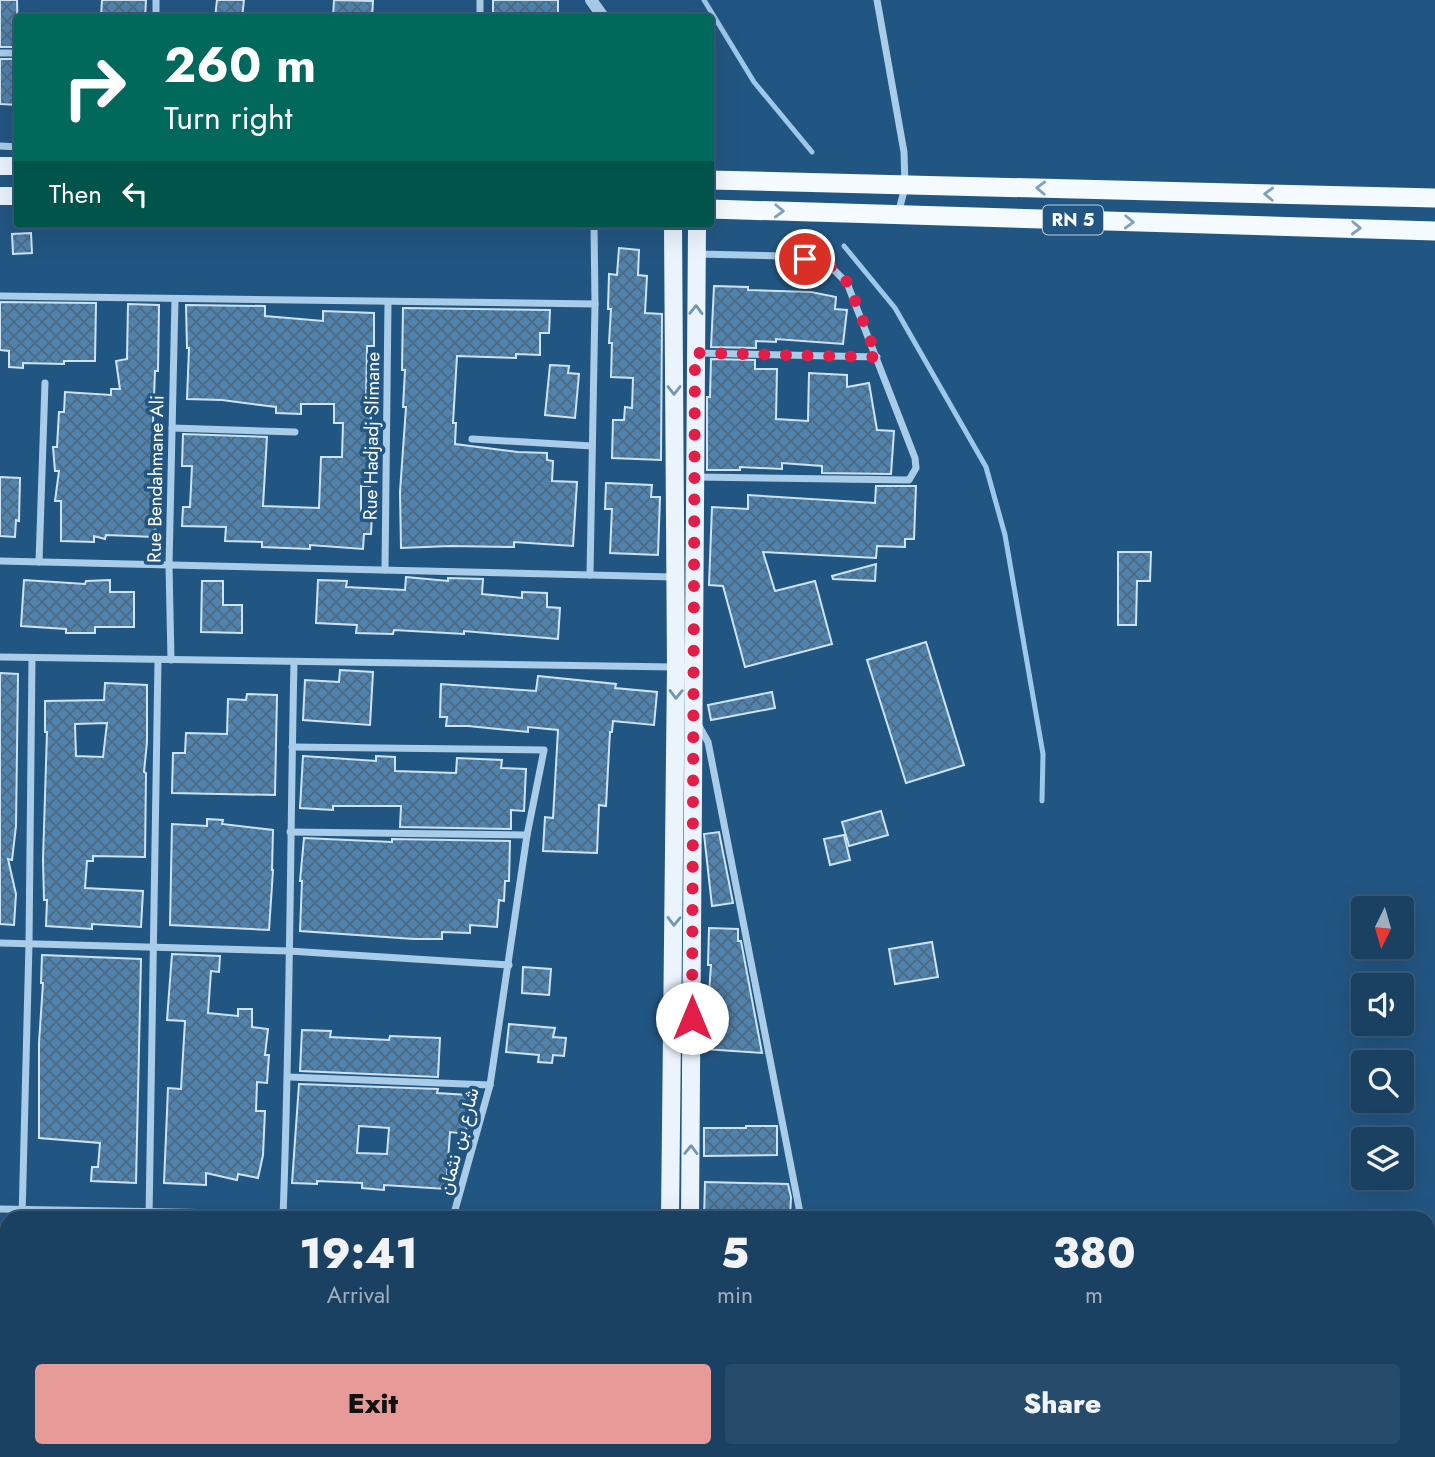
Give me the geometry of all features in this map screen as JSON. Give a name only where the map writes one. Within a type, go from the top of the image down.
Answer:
[{"type":"highway","name":"RN 5","points":[[714,180],[905,187],[1011,187],[1435,198]]},
{"type":"highway","points":[[1011,187],[1011,218]]},
{"type":"highway","name":"RN 5","points":[[714,209],[1435,230]]},
{"type":"main road","points":[[673,228],[675,577],[692,714],[690,1211]]},
{"type":"main road","points":[[670,1211],[685,668],[696,477],[697,228]]},
{"type":"street","points":[[877,0],[904,152],[905,187],[897,215]]},
{"type":"street","points":[[590,575],[594,228]]},
{"type":"street","points":[[696,477],[909,480],[916,468],[915,458],[848,283],[826,262],[784,256],[697,254]]},
{"type":"street","points":[[0,296],[595,304]]},
{"type":"street","name":"Rue Bendahmane Ali","points":[[171,660],[169,565],[174,299]]},
{"type":"street","name":"Rue Hadjadj Slimane","points":[[385,570],[388,302]]},
{"type":"street","points":[[695,353],[877,357]]},
{"type":"street","points":[[39,562],[45,383]]},
{"type":"street","points":[[172,428],[295,432]]},
{"type":"street","points":[[472,439],[592,446]]},
{"type":"street","points":[[0,561],[675,577]]},
{"type":"street","points":[[0,657],[685,668]]},
{"type":"street","points":[[22,1211],[29,944],[32,658]]},
{"type":"street","points":[[149,1211],[158,660]]},
{"type":"street","points":[[283,1211],[289,1077],[294,662]]},
{"type":"street","points":[[692,714],[708,742],[800,1211]]},
{"type":"street","name":"شارع بن نثمان","points":[[292,747],[544,750],[527,835],[490,1086],[455,1211]]},
{"type":"street","points":[[290,832],[527,835]]},
{"type":"street","points":[[0,943],[289,951],[509,965]]},
{"type":"street","points":[[289,1077],[490,1086]]},
{"type":"building","points":[[0,0],[17,0],[17,14],[14,14],[14,47],[0,47]]},
{"type":"building","points":[[102,0],[146,0],[145,14],[101,14]]},
{"type":"building","points":[[217,0],[244,0],[242,14],[215,14]]},
{"type":"building","points":[[334,0],[373,1],[372,14],[333,14]]},
{"type":"building","points":[[493,0],[558,0],[558,14],[493,14]]},
{"type":"building","points":[[0,59],[14,59],[14,105],[0,104]]},
{"type":"building","points":[[31,233],[32,253],[13,254],[12,234]]},
{"type":"building","points":[[619,248],[639,250],[638,275],[647,276],[645,313],[662,314],[661,460],[612,458],[613,420],[624,420],[625,407],[632,408],[633,378],[611,377],[609,274],[617,275]]},
{"type":"building","points":[[714,286],[811,292],[836,297],[835,309],[847,310],[843,344],[776,339],[776,342],[756,341],[756,348],[711,347]]},
{"type":"building","points":[[0,302],[96,303],[95,361],[64,361],[64,364],[23,363],[23,368],[9,367],[9,351],[0,350]]},
{"type":"building","points":[[128,304],[159,305],[158,371],[155,371],[153,423],[157,423],[151,518],[156,518],[155,537],[106,535],[105,539],[94,536],[94,542],[61,541],[61,501],[55,501],[59,471],[55,471],[53,447],[57,447],[59,412],[64,412],[65,392],[111,395],[111,389],[120,389],[116,361],[127,359]]},
{"type":"building","points":[[186,305],[265,306],[265,316],[323,321],[323,311],[374,313],[374,346],[367,346],[366,404],[371,405],[370,486],[361,486],[361,512],[372,513],[371,534],[364,534],[363,549],[310,545],[310,549],[262,547],[262,542],[225,541],[226,527],[182,526],[183,507],[190,507],[192,466],[182,466],[183,434],[267,437],[263,506],[319,508],[321,457],[342,457],[343,423],[334,423],[334,404],[301,404],[301,414],[276,413],[276,407],[222,400],[187,399],[189,348]]},
{"type":"building","points":[[403,308],[550,310],[549,333],[540,333],[540,355],[516,354],[516,358],[457,356],[453,423],[456,423],[455,444],[547,453],[547,460],[553,461],[552,481],[577,482],[573,546],[514,542],[514,547],[401,548],[400,492],[406,407],[403,407]]},
{"type":"building","points":[[711,359],[755,360],[755,369],[777,369],[776,419],[808,421],[809,373],[847,375],[847,387],[869,383],[877,430],[894,431],[891,474],[822,473],[822,466],[782,463],[782,469],[740,467],[740,470],[707,470],[707,397],[710,397]]},
{"type":"building","points":[[550,365],[569,366],[568,373],[579,374],[575,418],[545,415]]},
{"type":"building","points":[[0,477],[20,478],[19,521],[16,520],[15,537],[0,536]]},
{"type":"building","points":[[606,483],[652,485],[651,497],[660,497],[658,555],[610,553],[612,509],[605,509]]},
{"type":"building","points":[[876,486],[916,486],[914,539],[905,539],[905,547],[877,546],[876,558],[763,552],[775,591],[815,581],[832,644],[745,667],[723,586],[709,585],[712,507],[748,509],[748,495],[875,503]]},
{"type":"building","points":[[1118,552],[1151,552],[1150,581],[1137,581],[1136,625],[1118,625]]},
{"type":"building","points":[[876,564],[875,581],[833,579],[832,576]]},
{"type":"building","points":[[406,577],[448,581],[448,578],[483,579],[482,594],[522,598],[522,592],[547,593],[547,607],[560,608],[558,639],[464,631],[464,634],[394,630],[393,634],[356,633],[357,625],[316,623],[318,580],[347,581],[346,587],[405,590]]},
{"type":"building","points":[[24,580],[85,584],[86,581],[110,580],[110,592],[134,592],[134,627],[95,627],[95,633],[66,633],[66,629],[21,626]]},
{"type":"building","points":[[202,581],[223,581],[223,605],[242,605],[242,633],[201,632]]},
{"type":"building","points":[[926,642],[964,765],[906,783],[867,660]]},
{"type":"building","points":[[340,670],[373,672],[370,725],[303,720],[305,680],[339,682]]},
{"type":"building","points":[[0,673],[18,674],[16,826],[12,860],[8,859],[16,894],[14,925],[0,924]]},
{"type":"building","points":[[538,676],[616,684],[615,688],[657,692],[654,725],[613,721],[606,806],[599,805],[597,853],[543,851],[545,817],[553,818],[558,730],[528,727],[528,732],[446,726],[447,717],[440,717],[441,684],[536,691]]},
{"type":"building","points":[[105,683],[147,685],[145,857],[93,856],[93,861],[87,861],[85,888],[143,891],[141,927],[92,924],[92,929],[46,926],[47,900],[44,900],[43,860],[47,732],[45,701],[104,700]],"holes":[[[107,723],[103,757],[76,756],[75,724]]]},
{"type":"building","points":[[772,692],[775,708],[711,720],[708,705]]},
{"type":"building","points":[[247,694],[277,695],[275,795],[172,793],[173,753],[185,753],[186,733],[227,734],[228,699],[246,700]]},
{"type":"building","points":[[303,756],[376,761],[376,756],[395,757],[395,771],[456,773],[457,758],[502,760],[501,768],[526,769],[524,811],[511,810],[511,829],[400,827],[401,806],[333,806],[333,810],[300,808]]},
{"type":"building","points":[[881,811],[888,835],[849,846],[842,822]]},
{"type":"building","points":[[207,819],[223,820],[222,824],[273,830],[269,930],[170,925],[172,824],[207,826]]},
{"type":"building","points":[[719,832],[733,903],[712,906],[704,834]]},
{"type":"building","points":[[844,835],[850,860],[830,865],[824,839]]},
{"type":"building","points":[[304,838],[392,842],[392,839],[510,841],[509,881],[505,881],[504,901],[499,900],[497,927],[470,925],[470,933],[442,932],[442,939],[300,931],[300,881]]},
{"type":"building","points":[[709,928],[738,929],[738,941],[741,941],[762,1053],[705,1049],[711,965],[708,965]]},
{"type":"building","points":[[932,942],[938,977],[895,984],[889,949]]},
{"type":"building","points":[[172,954],[220,956],[219,972],[211,971],[208,1013],[238,1016],[238,1009],[252,1009],[252,1027],[268,1029],[265,1055],[269,1055],[267,1083],[257,1082],[256,1111],[265,1111],[263,1155],[258,1178],[238,1174],[237,1180],[206,1173],[206,1185],[164,1183],[168,1088],[181,1089],[185,1021],[167,1020]]},
{"type":"building","points":[[42,955],[141,959],[136,1183],[91,1181],[92,1167],[98,1167],[100,1143],[39,1138]]},
{"type":"building","points":[[523,967],[551,969],[549,995],[522,993]]},
{"type":"building","points":[[509,1024],[555,1028],[553,1037],[566,1038],[564,1056],[553,1055],[552,1063],[538,1062],[539,1055],[506,1052]]},
{"type":"building","points":[[302,1030],[331,1031],[330,1037],[389,1040],[390,1036],[440,1038],[438,1077],[300,1071]]},
{"type":"building","points":[[299,1084],[438,1089],[437,1093],[469,1095],[466,1134],[450,1132],[446,1189],[384,1185],[384,1190],[362,1188],[362,1183],[292,1183]],"holes":[[[359,1126],[389,1128],[387,1154],[357,1153]]]},
{"type":"building","points":[[777,1126],[777,1155],[704,1156],[704,1128]]},
{"type":"building","points":[[705,1182],[788,1184],[790,1211],[704,1211]]},
{"type":"waterway","points":[[704,0],[713,14]]},
{"type":"waterway","points":[[714,16],[754,82],[812,152]]},
{"type":"waterway","points":[[844,246],[895,308],[986,467],[1005,535],[1043,754],[1042,801]]},
{"type":"route","points":[[692,1018],[695,353],[877,357],[848,283],[826,262],[805,259]]}]
